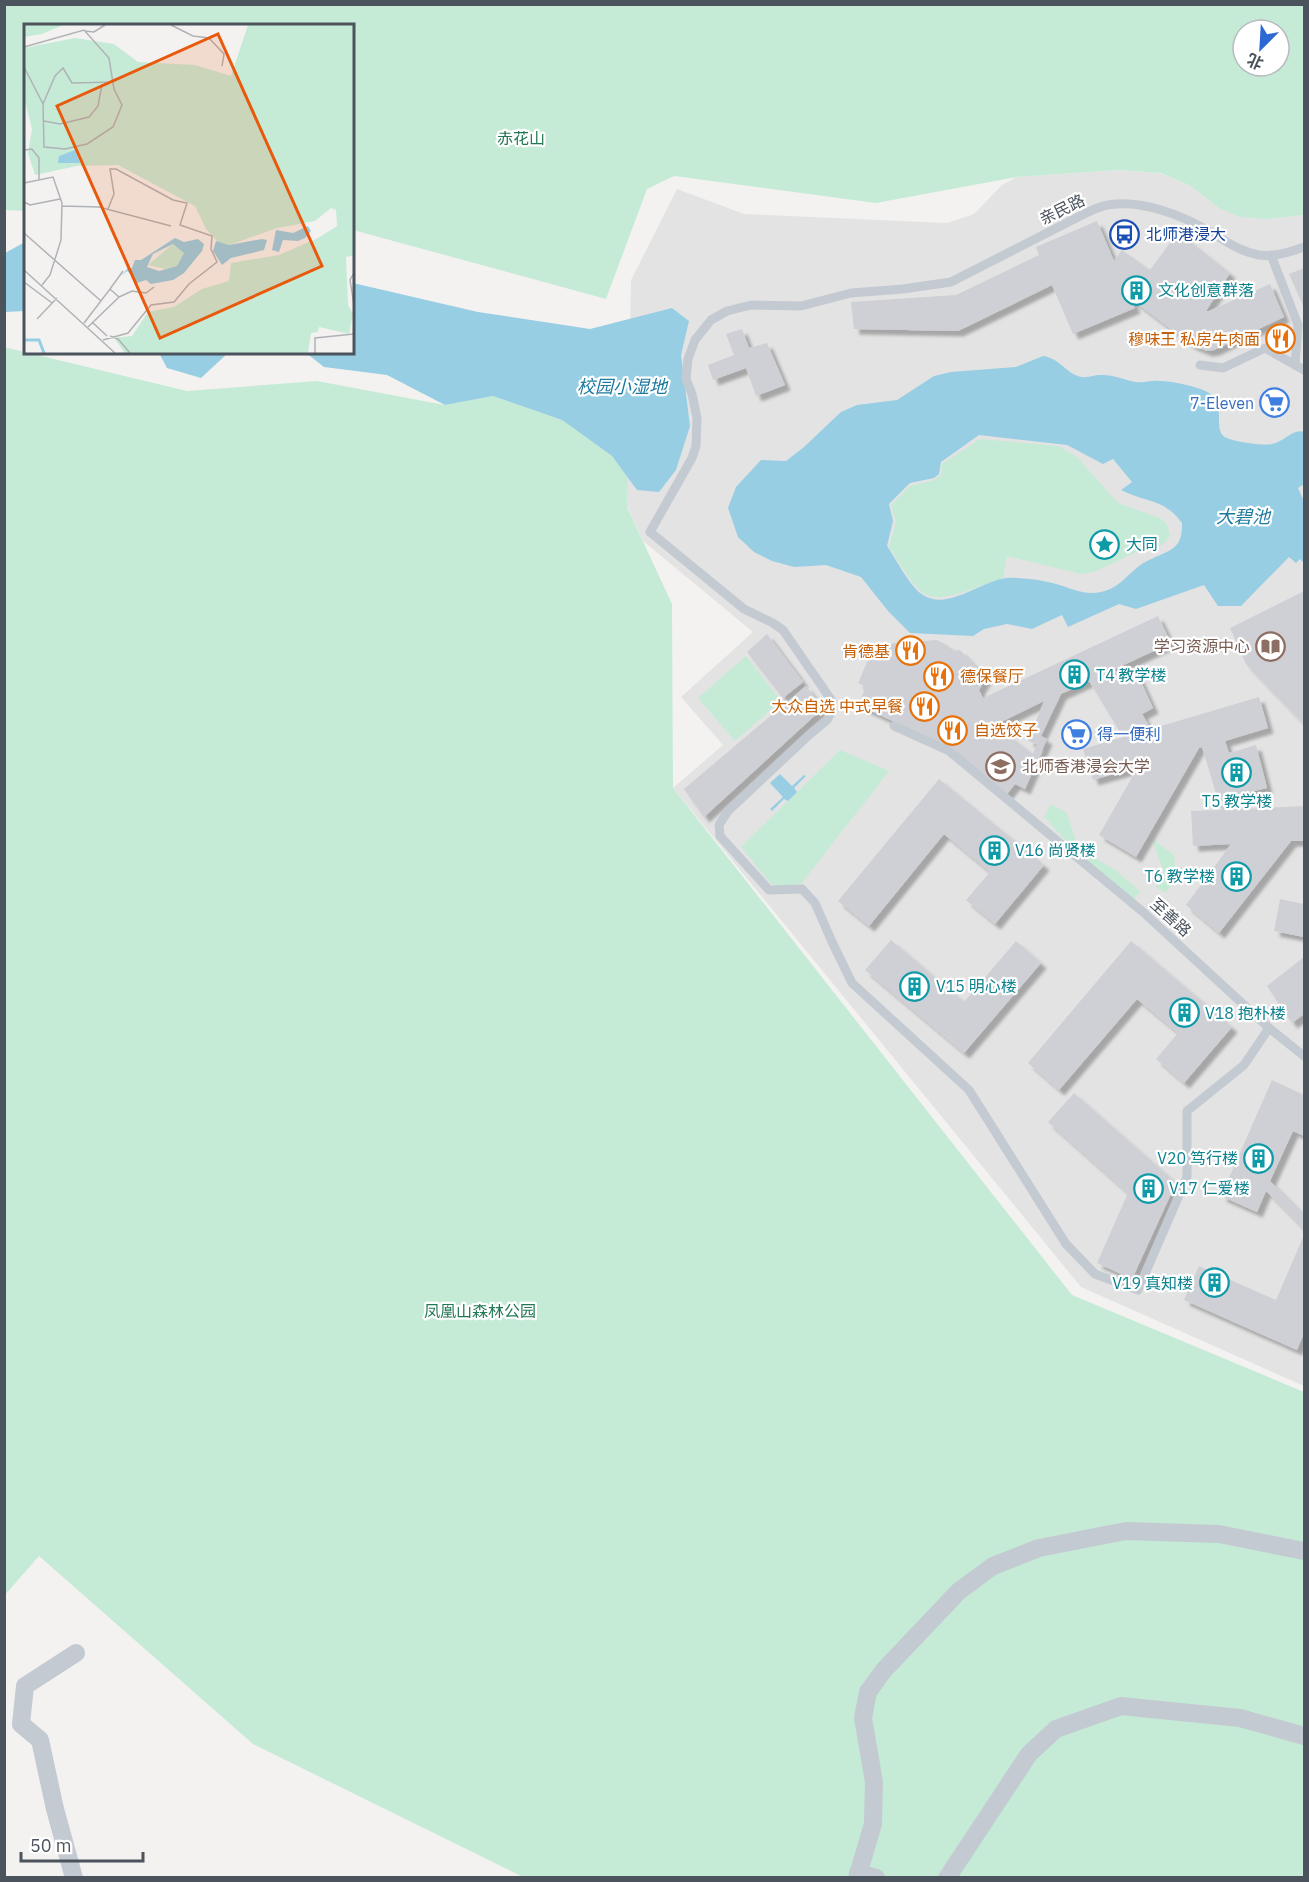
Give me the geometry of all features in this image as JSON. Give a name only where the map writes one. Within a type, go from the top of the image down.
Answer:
[{"type":"street","points":[[876,1878],[857,1875],[873,1824],[874,1782],[863,1718],[868,1692],[884,1670],[959,1591],[993,1566],[1039,1548],[1126,1531],[1219,1534],[1305,1551]]},
{"type":"street","points":[[74,1878],[55,1809],[40,1740],[21,1724],[25,1686],[76,1653]]},
{"type":"street","points":[[947,1878],[1029,1754],[1056,1729],[1121,1707],[1240,1718],[1305,1736]]},
{"type":"lane","name":"亲民路","points":[[1269,1028],[1244,1065],[1187,1111],[1187,1177],[1138,1290],[1095,1274],[1066,1244],[969,1090],[852,982],[809,894],[802,889],[769,890],[720,836],[719,825],[728,811],[827,720],[832,711],[832,701],[783,630],[744,609],[650,532],[692,458],[696,446],[697,418],[686,379],[688,359],[700,333],[711,320],[727,311],[751,305],[801,306],[851,293],[951,282],[1086,213],[1108,205],[1132,204],[1163,211],[1196,224],[1240,250],[1258,255],[1271,255],[1305,247]]},
{"type":"lane","points":[[1271,255],[1298,325],[1295,365]]},
{"type":"lane","points":[[1200,365],[1223,368],[1265,348],[1305,370]]},
{"type":"lane","name":"至善路","points":[[894,726],[949,751],[1143,912],[1269,1028],[1305,1056]]},
{"type":"shaded area","name":"北师香港浸会大学","points":[[1118,170],[1159,173],[1189,185],[1219,208],[1267,219],[1304,215],[1304,1386],[1081,1287],[673,788],[723,745],[681,697],[753,632],[643,541],[627,506],[631,280],[677,189],[744,214],[947,223],[974,214],[1002,185],[1017,177]]},
{"type":"green space","name":"赤花山","points":[[4,5],[1304,5],[1304,215],[1267,219],[1239,217],[1219,208],[1189,185],[1160,173],[1118,170],[1017,177],[876,203],[674,176],[647,189],[606,299],[354,230],[354,24],[24,24],[24,211],[5,210]]},
{"type":"green space","name":"凤凰山森林公园","points":[[4,347],[24,352],[24,354],[33,354],[187,391],[317,381],[445,405],[493,396],[562,420],[612,456],[628,476],[627,507],[672,604],[673,788],[1072,1295],[1304,1392],[1304,1877],[523,1877],[253,1744],[39,1556],[5,1595]]},
{"type":"green space","points":[[980,439],[1059,446],[1077,457],[1118,503],[1160,518],[1167,524],[1170,536],[1163,545],[1147,547],[1094,572],[1081,574],[1007,556],[1003,578],[951,596],[930,596],[923,593],[889,547],[896,522],[891,505],[910,486],[934,480],[941,475],[942,464]]},
{"type":"green space","points":[[746,656],[781,701],[735,741],[698,698]]},
{"type":"green space","points":[[840,750],[889,771],[801,884],[781,886],[771,884],[741,847]]},
{"type":"green space","points":[[1051,804],[1067,813],[1078,848],[1115,870],[1140,891],[1133,901],[1080,856],[1044,817]]},
{"type":"green space","points":[[1152,839],[1174,855],[1176,880],[1165,893],[1156,887],[1165,876]]},
{"type":"water","points":[[24,243],[24,311],[5,312],[5,253]]},
{"type":"water","name":"校园小湿地","points":[[354,283],[478,312],[590,329],[672,308],[689,321],[681,355],[690,426],[676,470],[659,492],[637,490],[612,456],[562,420],[493,396],[445,405],[387,375],[324,367],[307,354],[354,354]]},
{"type":"water","points":[[160,354],[227,354],[201,378],[167,368]]},
{"type":"water","name":"大碧池","points":[[1043,356],[1049,357],[1077,376],[1104,375],[1136,382],[1171,382],[1200,389],[1216,399],[1222,435],[1237,441],[1272,444],[1296,432],[1304,432],[1304,484],[1298,488],[1304,501],[1304,563],[1300,559],[1296,563],[1289,557],[1241,606],[1218,606],[1204,585],[1136,609],[1119,604],[1068,627],[1062,615],[1032,629],[1007,624],[984,629],[973,636],[910,633],[888,611],[861,577],[826,565],[794,567],[772,561],[754,552],[738,537],[728,508],[736,487],[761,460],[786,461],[841,412],[857,405],[897,400],[934,376],[951,372],[1016,367]],"holes":[[[979,435],[1067,445],[1103,464],[1113,459],[1132,482],[1121,490],[1161,505],[1182,523],[1182,532],[1177,544],[1137,568],[1115,586],[1101,592],[1083,592],[1045,581],[1011,578],[996,580],[964,594],[943,600],[933,599],[918,591],[887,546],[893,521],[889,504],[910,483],[934,478],[939,474],[941,462]]]},
{"type":"water","points":[[780,774],[792,786],[804,775],[806,776],[794,788],[797,792],[788,801],[784,799],[772,811],[770,809],[783,797],[770,783]]},
{"type":"building","name":"文化创意群落","points":[[1097,221],[1114,261],[1122,250],[1150,270],[1178,232],[1230,273],[1206,311],[1270,284],[1284,317],[1214,350],[1207,351],[1192,345],[1131,299],[1135,308],[1073,334],[1052,285],[958,331],[854,329],[851,302],[956,295],[1039,255],[1036,247]]},
{"type":"building","points":[[1304,268],[1304,308],[1289,274]]},
{"type":"building","points":[[742,329],[749,348],[767,343],[785,385],[756,396],[746,368],[713,380],[708,365],[734,355],[726,334]]},
{"type":"building","name":"学习资源中心","points":[[1304,591],[1304,724],[1246,664],[1230,628]]},
{"type":"building","points":[[1158,616],[1171,643],[1115,669],[1120,679],[1136,671],[1153,708],[1142,714],[1151,729],[1259,697],[1268,728],[1225,741],[1229,753],[1256,745],[1267,788],[1241,794],[1245,809],[1304,806],[1304,841],[1291,841],[1219,933],[1186,905],[1231,844],[1193,846],[1191,811],[1221,810],[1202,747],[1199,748],[1136,857],[1099,835],[1138,767],[1093,780],[1083,749],[1123,737],[1089,681],[1061,694],[1041,736],[1047,739],[1025,789],[1015,784],[1007,794],[947,746],[858,705],[866,687],[858,683],[872,651],[884,656],[889,645],[894,643],[937,640],[949,646],[951,651],[960,650],[986,678],[979,690],[983,698]],"holes":[[[1044,701],[1028,741],[1037,744],[1033,754],[995,725]]]},
{"type":"building","points":[[767,634],[803,682],[783,698],[747,652]]},
{"type":"building","points":[[806,686],[823,708],[704,817],[684,789]]},
{"type":"building","name":"V16 尚贤楼","points":[[939,779],[1044,865],[995,924],[966,900],[990,872],[944,834],[869,926],[838,901]]},
{"type":"building","points":[[1280,899],[1304,904],[1304,937],[1274,931]]},
{"type":"building","name":"V15 明心楼","points":[[891,940],[964,1002],[1016,941],[1041,963],[964,1053],[865,970]]},
{"type":"building","name":"V18 抱朴楼","points":[[1131,941],[1232,1027],[1184,1083],[1156,1059],[1178,1033],[1137,999],[1059,1090],[1028,1063]]},
{"type":"building","points":[[1304,957],[1304,1014],[1292,1023],[1267,986]]},
{"type":"building","name":"V20 笃行楼","points":[[1272,1080],[1304,1095],[1304,1136],[1293,1131],[1270,1181],[1304,1215],[1304,1229],[1266,1191],[1257,1212],[1221,1196]]},
{"type":"building","name":"V17 仁爱楼","points":[[1074,1093],[1176,1183],[1132,1279],[1097,1263],[1128,1193],[1048,1122]]},
{"type":"building","name":"V19 真知楼","points":[[1304,1235],[1304,1333],[1297,1350],[1184,1300],[1199,1266],[1276,1300]]},
{"type":"place","name":"北师港浸大","points":[[1125,234]]},
{"type":"place","name":"文化创意群落","points":[[1137,290]]},
{"type":"place","name":"穆味王 私房牛肉面","points":[[1281,339]]},
{"type":"place","name":"7-Eleven","points":[[1275,403]]},
{"type":"place","name":"大同","points":[[1105,544]]},
{"type":"place","name":"学习资源中心","points":[[1271,646]]},
{"type":"place","name":"肯德基","points":[[911,651]]},
{"type":"place","name":"T4 教学楼","points":[[1075,675]]},
{"type":"place","name":"德保餐厅","points":[[939,676]]},
{"type":"place","name":"大众自选 中式早餐","points":[[924,706]]},
{"type":"place","name":"自选饺子","points":[[953,730]]},
{"type":"place","name":"得一便利","points":[[1076,734]]},
{"type":"place","name":"北师香港浸会大学","points":[[1001,766]]},
{"type":"place","name":"T5 教学楼","points":[[1237,773]]},
{"type":"place","name":"V16 尚贤楼","points":[[994,850]]},
{"type":"place","name":"T6 教学楼","points":[[1236,876]]},
{"type":"place","name":"V15 明心楼","points":[[915,986]]},
{"type":"place","name":"V18 抱朴楼","points":[[1184,1013]]},
{"type":"place","name":"V20 笃行楼","points":[[1259,1158]]},
{"type":"place","name":"V17 仁爱楼","points":[[1148,1188]]},
{"type":"place","name":"V19 真知楼","points":[[1214,1283]]}]
